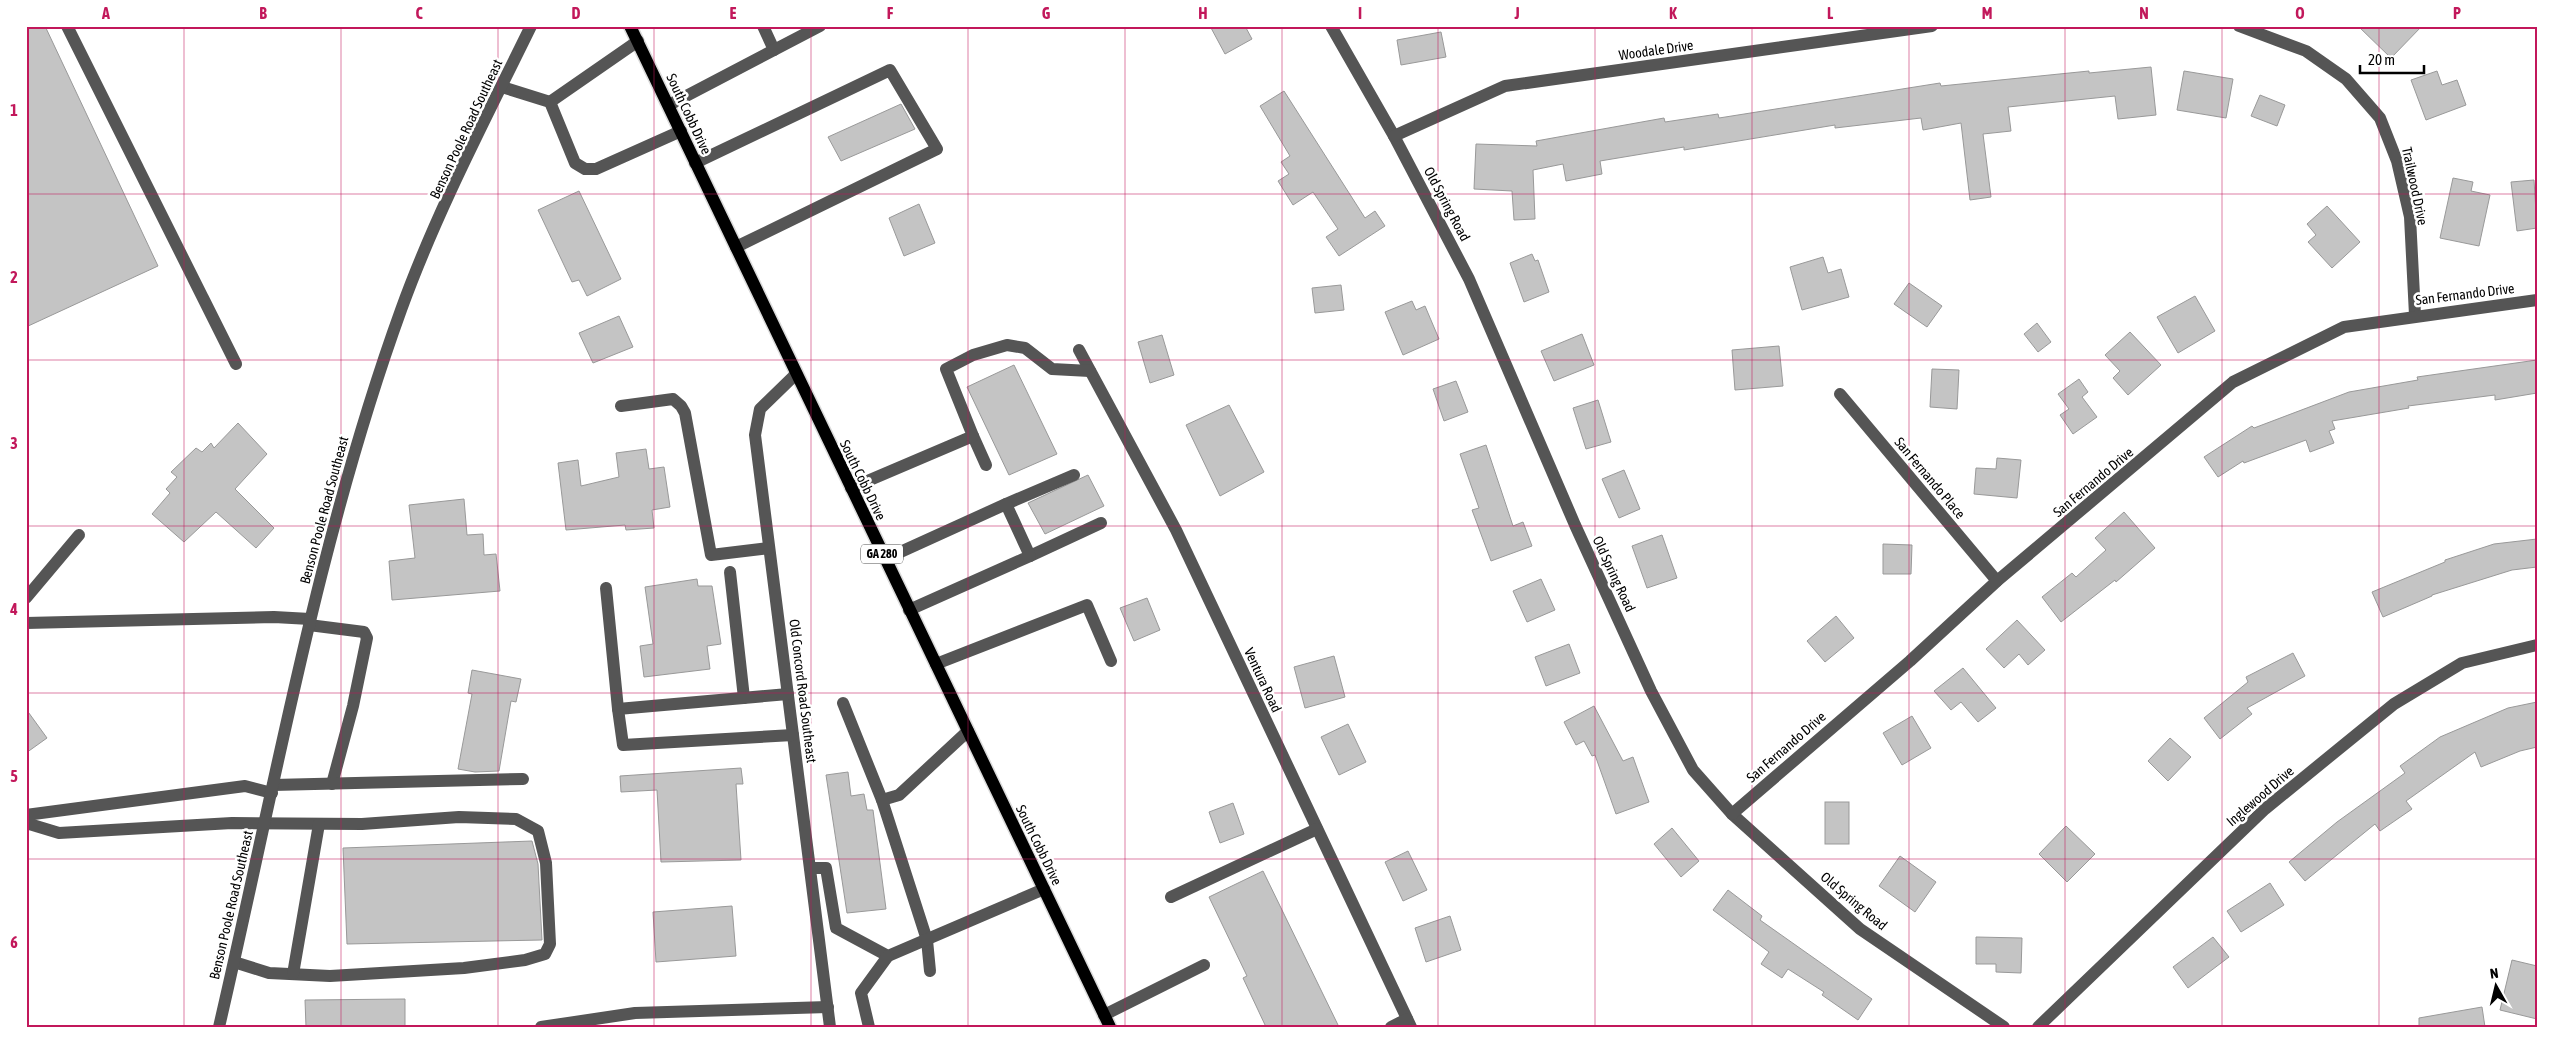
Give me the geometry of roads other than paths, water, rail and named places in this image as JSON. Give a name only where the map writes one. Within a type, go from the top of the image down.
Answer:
[{"type":"main road","name":"South Cobb Drive","points":[[631,26],[1110,1027]]},
{"type":"street","points":[[67,26],[236,364]]},
{"type":"street","name":"Benson Poole Road Southeast","points":[[218,1027],[310,622],[362,428],[402,308],[442,215],[532,26]]},
{"type":"street","points":[[763,26],[774,50]]},
{"type":"street","points":[[669,104],[820,26]]},
{"type":"street","name":"Old Spring Road","points":[[1331,26],[1394,136],[1469,280],[1574,525],[1651,691],[1694,770],[1732,814],[1860,929],[2004,1027]]},
{"type":"street","name":"Woodale Drive","points":[[1394,136],[1506,86],[1932,26]]},
{"type":"street","name":"Trailwood Drive","points":[[2238,26],[2306,51],[2346,79],[2380,118],[2397,161],[2410,217],[2415,315]]},
{"type":"street","points":[[550,102],[638,41]]},
{"type":"street","points":[[696,164],[890,70],[936,148],[736,247]]},
{"type":"street","points":[[502,86],[550,102],[575,163],[585,169],[596,168],[681,131]]},
{"type":"street","name":"San Fernando Drive","points":[[1732,814],[1910,660],[1997,581],[2233,382],[2344,327],[2415,315],[2537,300]]},
{"type":"street","points":[[986,465],[946,369],[973,355],[1007,346],[1025,348],[1052,369],[1090,371]]},
{"type":"street","name":"Ventura Road","points":[[1079,350],[1176,530],[1409,1023]]},
{"type":"street","name":"Old Concord Road Southeast","points":[[796,374],[760,409],[755,435],[830,1027]]},
{"type":"street","name":"San Fernando Place","points":[[1840,394],[1997,581]]},
{"type":"street","points":[[621,406],[673,399],[686,413],[711,554],[770,548]]},
{"type":"street","points":[[851,488],[973,436]]},
{"type":"street","points":[[885,559],[1074,475]]},
{"type":"street","points":[[1006,504],[1030,556]]},
{"type":"street","points":[[910,610],[1101,523]]},
{"type":"street","points":[[26,598],[79,535]]},
{"type":"street","points":[[730,572],[744,698]]},
{"type":"street","points":[[606,588],[623,745],[793,735]]},
{"type":"street","points":[[936,664],[1087,606],[1111,661]]},
{"type":"street","points":[[26,623],[274,617],[364,632],[367,638],[353,706],[332,784]]},
{"type":"street","name":"Inglewood Drive","points":[[2038,1027],[2265,809],[2394,704],[2462,663],[2537,645]]},
{"type":"street","points":[[618,709],[788,694]]},
{"type":"street","points":[[843,703],[882,800],[927,940],[930,971]]},
{"type":"street","points":[[882,800],[899,795],[968,731]]},
{"type":"street","points":[[26,815],[245,786],[272,789],[332,784],[523,779]]},
{"type":"street","points":[[26,823],[59,833],[232,823],[362,824],[459,817],[516,819],[538,831],[546,862],[550,944],[545,954],[525,960],[464,968],[330,976],[268,973],[234,962]]},
{"type":"street","points":[[292,974],[319,824]]},
{"type":"street","points":[[1171,898],[1316,829]]},
{"type":"street","points":[[810,868],[826,868],[836,928],[888,956]]},
{"type":"street","points":[[869,1027],[861,992],[888,956],[1044,889]]},
{"type":"street","points":[[1104,1015],[1204,965]]},
{"type":"street","points":[[541,1027],[636,1013],[828,1007]]},
{"type":"street","points":[[1391,1027],[1409,1023]]}]
